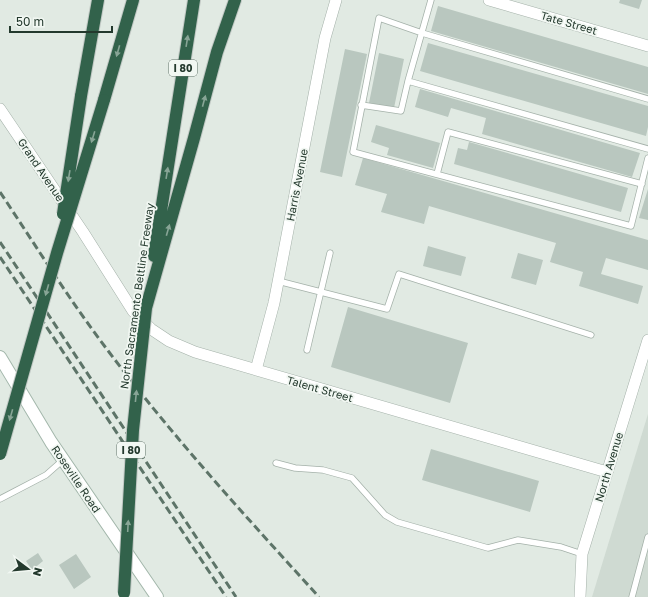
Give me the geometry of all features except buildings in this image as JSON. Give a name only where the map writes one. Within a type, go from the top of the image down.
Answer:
[{"type":"highway","points":[[57,253],[81,96],[98,0]]},
{"type":"highway","points":[[0,454],[57,253],[133,0]]},
{"type":"highway","name":"North Sacramento Beltline Freeway","points":[[124,596],[132,430],[146,308],[194,0]]},
{"type":"highway","points":[[146,308],[217,52],[235,0]]},
{"type":"main road","name":"Roseville Road","points":[[0,357],[64,460],[157,597]]},
{"type":"street","name":"Harris Avenue","points":[[256,370],[265,341],[278,281],[324,38],[336,0]]},
{"type":"street","name":"Tate Street","points":[[490,0],[648,46]]},
{"type":"street","name":"Grand Avenue","points":[[0,109],[83,232]]},
{"type":"street","name":"Talent Street","points":[[83,232],[133,310],[150,329],[180,347],[607,472]]},
{"type":"street","name":"North Avenue","points":[[580,597],[582,554],[607,472],[642,368],[648,340]]},
{"type":"lane","points":[[361,105],[401,111],[431,0]]},
{"type":"lane","points":[[648,99],[422,33],[379,18],[353,152],[631,226],[648,158]]},
{"type":"lane","points":[[408,81],[648,149]]},
{"type":"lane","points":[[437,174],[448,132],[642,184]]},
{"type":"lane","points":[[307,350],[330,253]]},
{"type":"lane","points":[[278,281],[387,309],[399,274],[591,335]]},
{"type":"lane","points":[[0,499],[46,476],[64,460]]},
{"type":"lane","points":[[276,463],[295,468],[323,470],[352,478],[385,515],[397,522],[488,548],[518,540],[561,547],[582,554]]},
{"type":"lane","points":[[632,597],[648,537]]},
{"type":"shaded area","points":[[648,414],[648,597],[592,597]]},
{"type":"railway","points":[[0,192],[53,273],[109,352],[134,384],[211,477],[319,597]]},
{"type":"railway","points":[[0,242],[236,597]]},
{"type":"railway","points":[[0,257],[226,597]]}]
